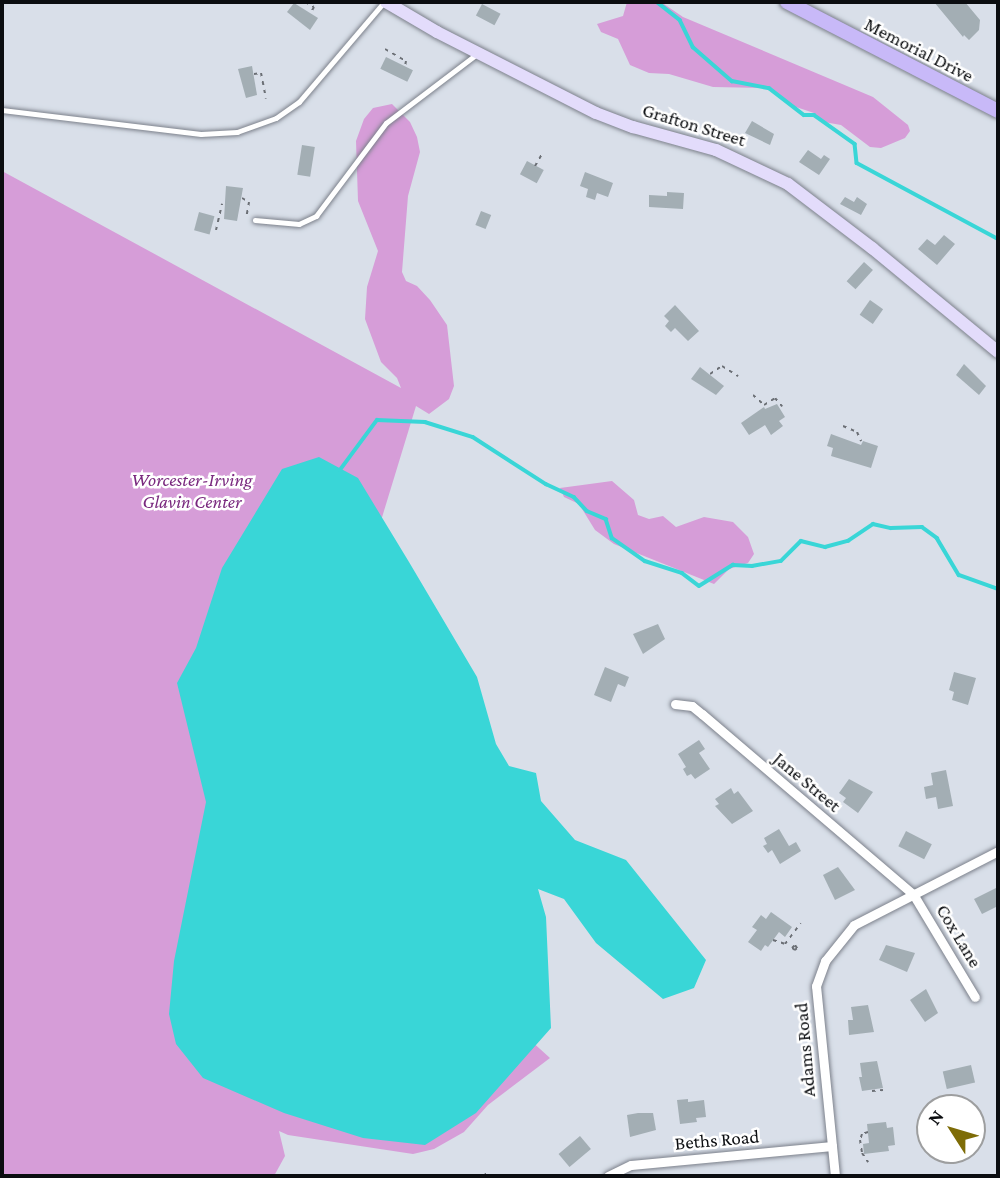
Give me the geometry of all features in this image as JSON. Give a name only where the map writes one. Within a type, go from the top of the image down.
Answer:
[{"type":"main road","name":"Memorial Drive","points":[[788,2],[998,111]]},
{"type":"street","name":"Grafton Street","points":[[385,2],[477,53],[596,113],[633,127],[716,149],[788,184],[876,250],[998,352]]},
{"type":"street","name":"Jane Street","points":[[675,704],[692,706],[702,713],[913,894]]},
{"type":"street","name":"Adams Road","points":[[835,1176],[816,986],[825,961],[854,925],[998,851]]},
{"type":"street","name":"Cox Lane","points":[[913,894],[975,997]]},
{"type":"street","name":"Beths Road","points":[[608,1176],[631,1165],[832,1146]]},
{"type":"lane","points":[[2,110],[201,134],[237,132],[276,118],[299,102],[385,2]]},
{"type":"lane","points":[[255,220],[299,224],[316,216],[386,123],[477,53]]},
{"type":"path","points":[[305,2],[314,7],[310,13]]},
{"type":"path","points":[[386,49],[406,61],[405,66]]},
{"type":"path","points":[[254,74],[261,73],[266,99]]},
{"type":"path","points":[[535,166],[543,152]]},
{"type":"path","points":[[242,198],[249,202],[246,219]]},
{"type":"path","points":[[216,230],[222,204]]},
{"type":"path","points":[[710,374],[722,366],[738,376]]},
{"type":"path","points":[[753,395],[764,405],[775,398],[782,405]]},
{"type":"path","points":[[843,426],[857,432],[860,441]]},
{"type":"path","points":[[774,940],[782,944],[801,923]]},
{"type":"path","points":[[791,937],[793,946]]},
{"type":"path","points":[[872,1091],[883,1090]]},
{"type":"path","points":[[868,1132],[862,1134],[860,1140],[862,1153],[868,1162]]},
{"type":"path","points":[[484,1176],[488,1171]]},
{"type":"green space","points":[[627,2],[661,2],[683,17],[873,97],[908,125],[910,131],[905,138],[881,148],[870,147],[841,125],[824,122],[814,113],[793,106],[767,88],[713,87],[669,74],[649,73],[630,65],[618,39],[601,32],[597,24],[623,16]]},
{"type":"green space","name":"Worcester-Irving Glavin Center","points":[[392,104],[410,122],[420,152],[408,196],[402,272],[406,281],[417,286],[430,300],[447,325],[454,386],[449,399],[429,414],[416,406],[289,822],[550,1058],[488,1105],[464,1132],[434,1149],[413,1154],[288,1135],[279,1131],[285,1156],[274,1176],[2,1176],[2,171],[401,388],[397,378],[381,362],[365,319],[367,287],[378,251],[358,201],[356,141],[364,119],[373,108]]},
{"type":"green space","points":[[612,481],[634,500],[638,515],[649,519],[663,516],[676,527],[704,517],[733,522],[748,537],[754,554],[748,563],[729,569],[714,584],[614,544],[595,530],[579,504],[564,497],[560,488]]},
{"type":"water","points":[[319,457],[358,478],[477,677],[496,744],[509,766],[536,773],[541,801],[575,840],[626,860],[706,960],[694,988],[663,999],[596,943],[564,899],[538,889],[546,917],[551,1028],[476,1113],[425,1145],[363,1138],[284,1113],[203,1078],[176,1044],[169,1014],[174,961],[206,802],[177,683],[196,648],[222,568],[282,469]]},
{"type":"building","points":[[934,2],[965,2],[980,20],[979,30],[969,40],[964,35],[963,37]]},
{"type":"building","points":[[294,3],[318,18],[310,30],[287,12]]},
{"type":"building","points":[[482,4],[501,14],[494,25],[476,15]]},
{"type":"building","points":[[386,57],[413,70],[407,82],[380,69]]},
{"type":"building","points":[[252,66],[257,95],[246,98],[238,69]]},
{"type":"building","points":[[752,121],[774,134],[770,145],[745,133]]},
{"type":"building","points":[[302,145],[315,147],[310,177],[297,175]]},
{"type":"building","points":[[808,150],[821,159],[824,155],[830,159],[819,175],[799,162]]},
{"type":"building","points":[[527,161],[544,170],[537,183],[520,174]]},
{"type":"building","points":[[585,172],[613,183],[608,197],[597,193],[595,200],[586,197],[588,189],[580,186]]},
{"type":"building","points":[[226,186],[243,188],[237,221],[224,219]]},
{"type":"building","points":[[667,192],[684,193],[683,209],[649,207],[649,195],[667,196]]},
{"type":"building","points":[[845,197],[854,202],[857,197],[867,204],[861,215],[840,204]]},
{"type":"building","points":[[481,211],[491,215],[486,229],[475,225]]},
{"type":"building","points":[[199,212],[214,216],[210,234],[194,230]]},
{"type":"building","points":[[944,235],[955,244],[937,265],[918,249],[927,239],[935,245]]},
{"type":"building","points":[[864,262],[873,270],[856,289],[847,281]]},
{"type":"building","points":[[870,300],[883,309],[873,324],[860,315]]},
{"type":"building","points":[[675,305],[699,331],[688,341],[675,328],[671,332],[665,326],[669,321],[664,316]]},
{"type":"building","points":[[964,364],[986,386],[979,395],[956,375]]},
{"type":"building","points":[[700,367],[724,386],[716,395],[691,379]]},
{"type":"building","points":[[777,404],[785,417],[779,421],[783,426],[771,435],[765,425],[749,435],[741,423],[764,407],[765,409]]},
{"type":"building","points":[[831,434],[861,445],[863,441],[878,446],[871,468],[831,456],[833,448],[827,446]]},
{"type":"building","points":[[658,624],[665,639],[643,654],[633,634]]},
{"type":"building","points":[[605,667],[629,677],[625,687],[618,684],[611,702],[594,695]]},
{"type":"building","points":[[954,672],[976,678],[968,705],[952,700],[954,692],[949,690]]},
{"type":"building","points":[[699,740],[705,749],[699,753],[710,769],[695,779],[691,774],[687,776],[683,769],[686,767],[678,754]]},
{"type":"building","points":[[946,770],[953,806],[938,809],[936,797],[926,799],[924,787],[933,785],[931,773]]},
{"type":"building","points":[[849,779],[873,792],[858,813],[843,802],[846,798],[839,793]]},
{"type":"building","points":[[731,788],[734,794],[738,791],[753,811],[732,824],[715,806],[719,804],[715,799]]},
{"type":"building","points":[[779,829],[789,846],[796,842],[801,851],[780,864],[772,850],[768,853],[763,846],[767,844],[764,838]]},
{"type":"building","points":[[906,831],[932,844],[924,859],[898,846]]},
{"type":"building","points":[[838,867],[855,890],[835,900],[823,875]]},
{"type":"building","points":[[998,887],[998,906],[982,914],[974,899]]},
{"type":"building","points":[[771,912],[792,927],[785,937],[779,932],[768,947],[765,945],[761,951],[748,942],[757,930],[752,927],[761,915],[766,919]]},
{"type":"building","points":[[886,945],[915,953],[907,972],[879,960]]},
{"type":"building","points":[[926,989],[938,1013],[925,1022],[910,1000]]},
{"type":"building","points":[[868,1005],[874,1032],[849,1035],[848,1020],[853,1020],[851,1007]]},
{"type":"building","points":[[877,1061],[883,1088],[862,1091],[860,1063]]},
{"type":"building","points":[[971,1065],[975,1083],[947,1089],[943,1072]]},
{"type":"building","points":[[688,1099],[688,1102],[704,1100],[706,1117],[696,1118],[697,1122],[680,1124],[677,1100]]},
{"type":"building","points":[[653,1113],[656,1130],[630,1137],[627,1115]]},
{"type":"building","points":[[886,1122],[887,1128],[893,1127],[895,1145],[888,1146],[889,1151],[864,1154],[863,1144],[869,1143],[867,1124]]},
{"type":"building","points":[[580,1136],[591,1149],[569,1167],[559,1154]]},
{"type":"waterway","points":[[657,2],[680,20],[693,47],[732,81],[769,88],[804,115],[814,115],[855,144],[857,163],[998,239]]},
{"type":"waterway","points":[[340,470],[377,420],[425,422],[473,437],[546,484],[574,497],[587,511],[606,519],[612,538],[645,561],[682,573],[699,586],[733,565],[752,566],[781,561],[801,541],[825,547],[848,541],[873,524],[891,528],[922,527],[937,538],[959,575],[998,589]]}]
